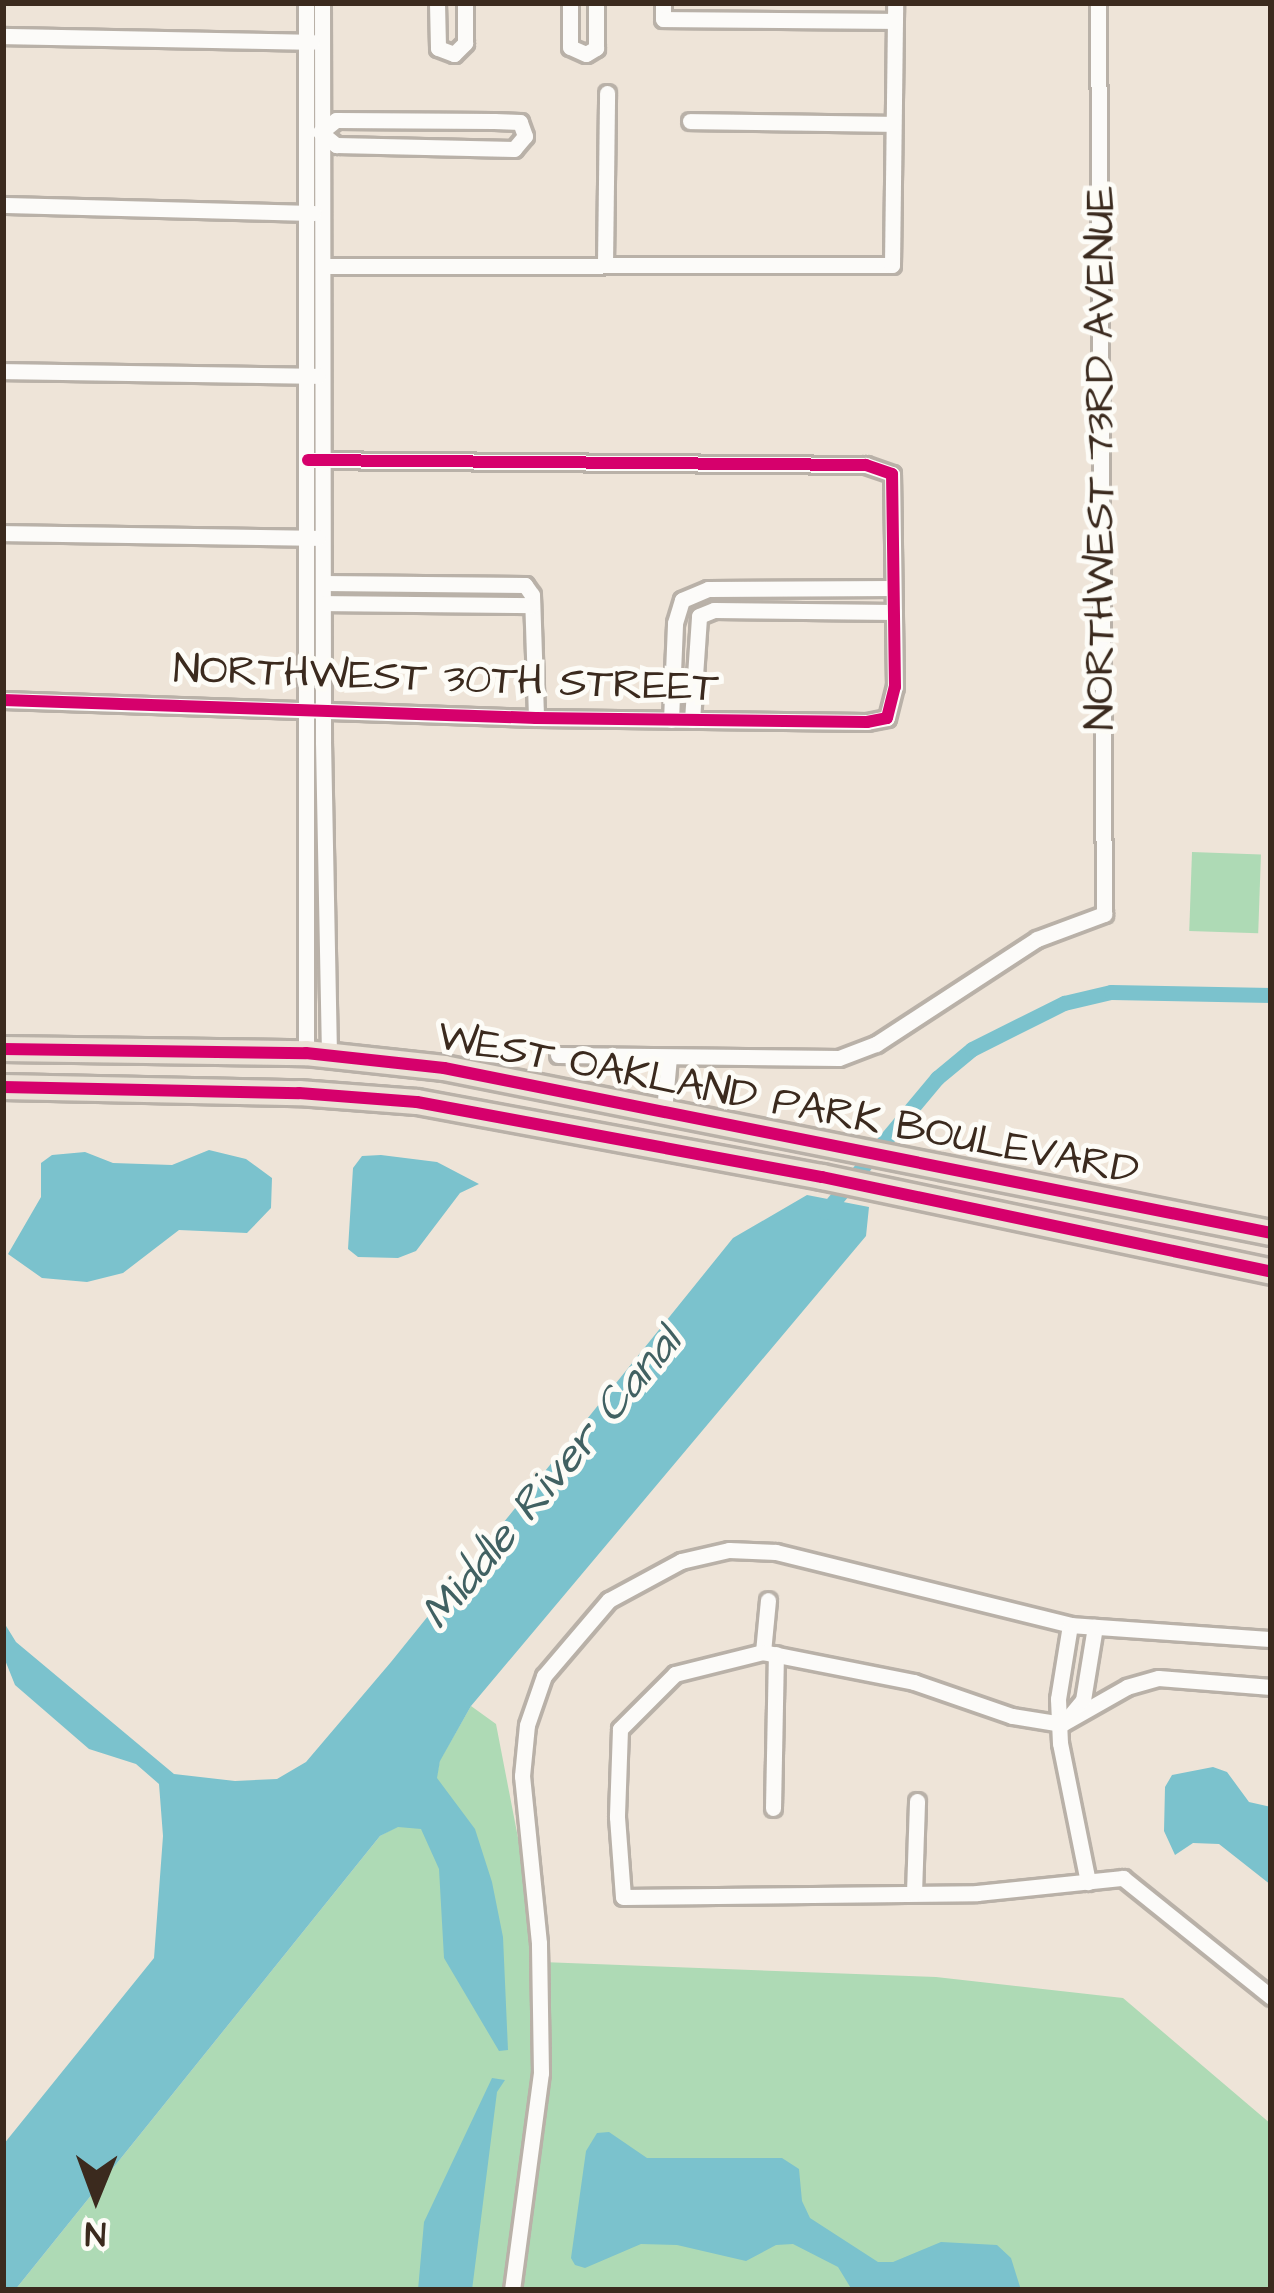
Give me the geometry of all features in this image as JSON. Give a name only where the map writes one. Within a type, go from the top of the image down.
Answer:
[{"type":"main road","name":"WEST OAKLAND PARK BOULEVARD","points":[[3,1049],[318,1054],[444,1068],[1271,1233]]},
{"type":"main road","name":"WEST OAKLAND PARK BOULEVARD","points":[[3,1087],[367,1096],[822,1177],[1271,1272]]},
{"type":"main road","points":[[1100,1238],[1111,1222],[1156,1210]]},
{"type":"street","points":[[306,3],[314,42],[318,1054]]},
{"type":"street","points":[[314,42],[322,3]]},
{"type":"street","points":[[437,3],[438,47],[454,54],[465,43],[465,3]]},
{"type":"street","points":[[570,3],[570,47],[586,54],[596,48],[596,3]]},
{"type":"street","points":[[663,3],[663,19],[895,21]]},
{"type":"street","points":[[322,266],[892,265],[895,3]]},
{"type":"street","name":"NORTHWEST 73RD AVENUE","points":[[669,1057],[839,1058],[862,1051],[1037,939],[1104,914],[1097,3]]},
{"type":"street","points":[[3,36],[314,42]]},
{"type":"street","points":[[605,265],[607,93]]},
{"type":"street","points":[[336,120],[494,121],[520,122],[525,136],[514,149],[336,145],[314,132],[336,120]]},
{"type":"street","points":[[690,121],[893,124]]},
{"type":"street","points":[[3,205],[315,213]]},
{"type":"street","points":[[315,213],[322,266],[315,376]]},
{"type":"street","points":[[3,370],[315,376]]},
{"type":"street","points":[[316,460],[866,465],[892,474],[893,612],[714,610],[699,616],[692,720]]},
{"type":"street","points":[[3,533],[315,537]]},
{"type":"street","points":[[315,537],[324,603],[316,711]]},
{"type":"street","points":[[323,583],[524,585],[532,605],[536,718]]},
{"type":"street","points":[[671,720],[675,622],[682,601],[708,589],[893,588]]},
{"type":"street","points":[[324,603],[532,605]]},
{"type":"street","name":"NORTHWEST 30TH STREET","points":[[3,700],[536,718],[867,722],[887,718],[895,687],[893,612]]},
{"type":"street","points":[[558,1055],[669,1057],[664,1111]]},
{"type":"street","points":[[512,2290],[541,2073],[538,1943],[522,1776],[525,1743],[544,1676],[584,1624],[640,1579],[681,1561],[729,1550],[819,1561],[1070,1625],[1271,1639]]},
{"type":"street","points":[[768,1600],[773,1808]]},
{"type":"street","points":[[1070,1625],[1058,1700],[1060,1743],[1088,1882]]},
{"type":"street","points":[[1062,1724],[1083,1700],[1095,1628]]},
{"type":"street","points":[[1271,1687],[1158,1678],[1127,1687],[1062,1724],[1012,1716],[914,1682],[769,1653],[675,1674],[620,1729],[617,1817],[623,1897],[914,1893],[1124,1878],[1271,1997]]},
{"type":"street","points":[[914,1893],[917,1801]]},
{"type":"green space","points":[[1192,852],[1261,854],[1258,933],[1189,931]]},
{"type":"green space","points":[[471,1706],[496,1724],[542,1962],[936,1977],[1123,1998],[1271,2124],[1271,2290],[15,2290],[380,1836],[398,1826],[436,1779],[440,1760]]},
{"type":"water","points":[[209,1150],[246,1159],[272,1178],[271,1208],[247,1233],[179,1230],[123,1273],[87,1282],[42,1278],[8,1254],[41,1197],[41,1163],[52,1155],[85,1152],[113,1163],[172,1165]]},
{"type":"water","points":[[362,1156],[437,1162],[479,1184],[460,1193],[416,1251],[398,1258],[358,1257],[348,1249],[353,1168]]},
{"type":"water","points":[[807,1195],[869,1207],[866,1236],[471,1706],[440,1761],[437,1778],[475,1829],[492,1882],[503,1937],[508,2050],[499,2051],[444,1958],[439,1869],[421,1829],[398,1827],[380,1836],[15,2290],[3,2290],[3,2145],[154,1958],[163,1836],[159,1784],[136,1764],[89,1749],[15,1685],[3,1655],[3,1621],[16,1642],[174,1774],[235,1781],[277,1779],[306,1762],[391,1662],[733,1238]]},
{"type":"water","points":[[1213,1767],[1227,1772],[1249,1802],[1271,1807],[1271,1885],[1219,1844],[1193,1843],[1175,1855],[1164,1831],[1165,1787],[1172,1775]]},
{"type":"water","points":[[492,2078],[505,2080],[497,2092],[472,2290],[418,2290],[424,2222]]},
{"type":"water","points":[[609,2132],[647,2158],[782,2158],[799,2169],[802,2201],[810,2218],[878,2262],[893,2262],[941,2242],[997,2245],[1011,2258],[1021,2290],[852,2290],[838,2267],[793,2244],[776,2245],[746,2261],[677,2245],[641,2244],[585,2268],[575,2265],[571,2258],[586,2151],[597,2133]]},
{"type":"waterway","name":"Middle River Canal","points":[[825,1212],[937,1078],[972,1049],[1064,1003],[1111,992],[1271,995]]},
{"type":"cycle path","points":[[3,700],[536,718],[867,722],[887,718],[895,687],[892,474],[866,465],[308,460]]},
{"type":"cycle path","points":[[3,1049],[306,1053],[444,1068],[1271,1233]]},
{"type":"cycle path","points":[[3,1087],[299,1093],[417,1102],[822,1177],[1271,1272]]}]
